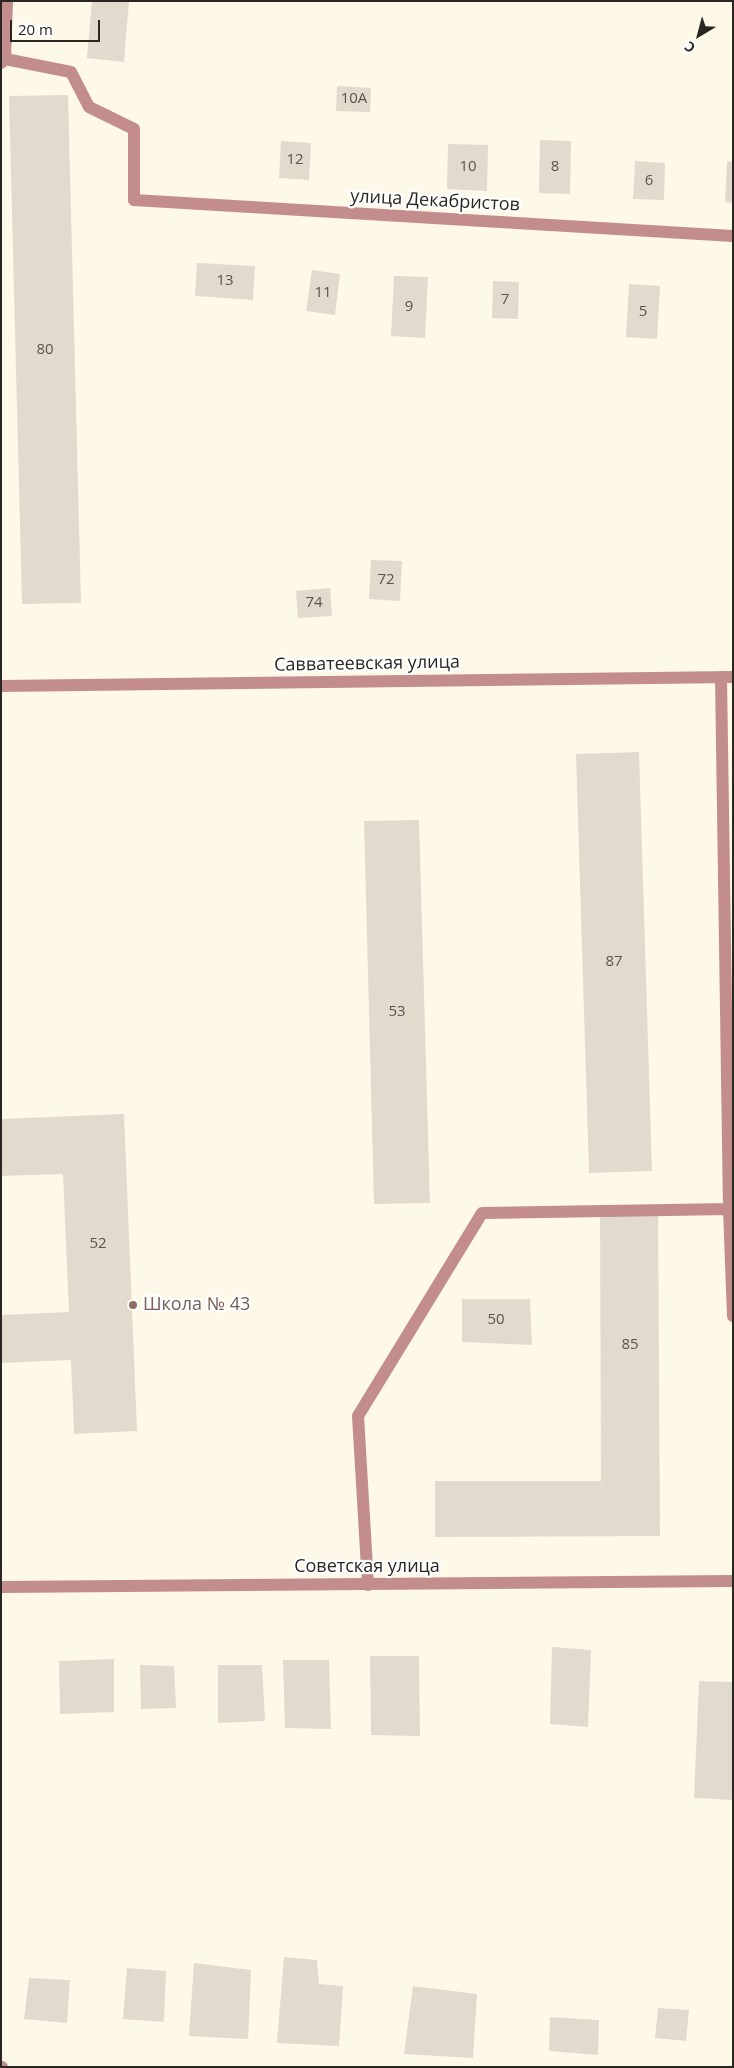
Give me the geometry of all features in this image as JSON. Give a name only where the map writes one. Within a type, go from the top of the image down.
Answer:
[{"type":"street","points":[[3,61],[7,1]]},
{"type":"street","name":"улица Декабристов","points":[[3,61],[71,72],[89,106],[134,130],[134,200],[733,236]]},
{"type":"street","points":[[727,677],[729,1209],[733,1316]]},
{"type":"street","name":"Савватеевская улица","points":[[1,686],[727,677]]},
{"type":"street","points":[[368,1585],[358,1416],[482,1213],[729,1209]]},
{"type":"street","name":"Советская улица","points":[[1,1587],[733,1581]]},
{"type":"building","points":[[92,1],[129,1],[124,62],[87,58]]},
{"type":"building","points":[[337,86],[371,88],[370,112],[336,111]]},
{"type":"building","points":[[68,95],[81,603],[22,604],[9,96]]},
{"type":"building","points":[[540,140],[571,141],[570,194],[539,193]]},
{"type":"building","points":[[281,141],[311,143],[309,180],[279,178]]},
{"type":"building","points":[[448,144],[488,145],[487,191],[447,189]]},
{"type":"building","points":[[635,161],[665,163],[664,200],[633,199]]},
{"type":"building","points":[[727,161],[733,162],[733,203],[725,202]]},
{"type":"building","points":[[197,263],[255,266],[253,300],[195,296]]},
{"type":"building","points":[[312,270],[340,274],[335,315],[306,311]]},
{"type":"building","points":[[394,276],[428,277],[425,338],[391,336]]},
{"type":"building","points":[[493,281],[519,282],[518,319],[492,318]]},
{"type":"building","points":[[629,284],[660,286],[657,339],[626,337]]},
{"type":"building","points":[[371,560],[402,561],[400,601],[369,599]]},
{"type":"building","points":[[330,588],[332,616],[298,618],[296,591]]},
{"type":"building","points":[[639,752],[652,1171],[589,1173],[576,754]]},
{"type":"building","points":[[419,820],[430,1203],[374,1204],[364,821]]},
{"type":"building","points":[[124,1114],[137,1431],[74,1434],[71,1360],[1,1363],[1,1315],[69,1312],[63,1174],[1,1176],[1,1119]]},
{"type":"building","points":[[658,1208],[660,1536],[435,1537],[435,1481],[601,1481],[600,1209]]},
{"type":"building","points":[[462,1299],[530,1299],[532,1345],[462,1342]]},
{"type":"building","points":[[552,1647],[591,1650],[588,1727],[550,1724]]},
{"type":"building","points":[[370,1656],[419,1656],[420,1736],[371,1735]]},
{"type":"building","points":[[114,1659],[114,1712],[60,1714],[59,1661]]},
{"type":"building","points":[[283,1660],[329,1660],[331,1729],[285,1728]]},
{"type":"building","points":[[140,1665],[174,1666],[176,1708],[141,1709]]},
{"type":"building","points":[[218,1665],[262,1665],[265,1721],[218,1723]]},
{"type":"building","points":[[699,1681],[733,1682],[733,1800],[694,1798]]},
{"type":"building","points":[[284,1957],[317,1960],[319,1984],[343,1986],[339,2046],[277,2043]]},
{"type":"building","points":[[194,1963],[251,1970],[248,2039],[189,2036]]},
{"type":"building","points":[[127,1968],[166,1971],[164,2022],[123,2019]]},
{"type":"building","points":[[29,1978],[70,1980],[67,2023],[24,2019]]},
{"type":"building","points":[[413,1986],[477,1994],[473,2058],[404,2054]]},
{"type":"building","points":[[658,2008],[689,2010],[686,2041],[655,2038]]},
{"type":"building","points":[[550,2017],[599,2020],[598,2055],[549,2051]]},
{"type":"place","name":"Школа № 43","points":[[133,1305]]}]
